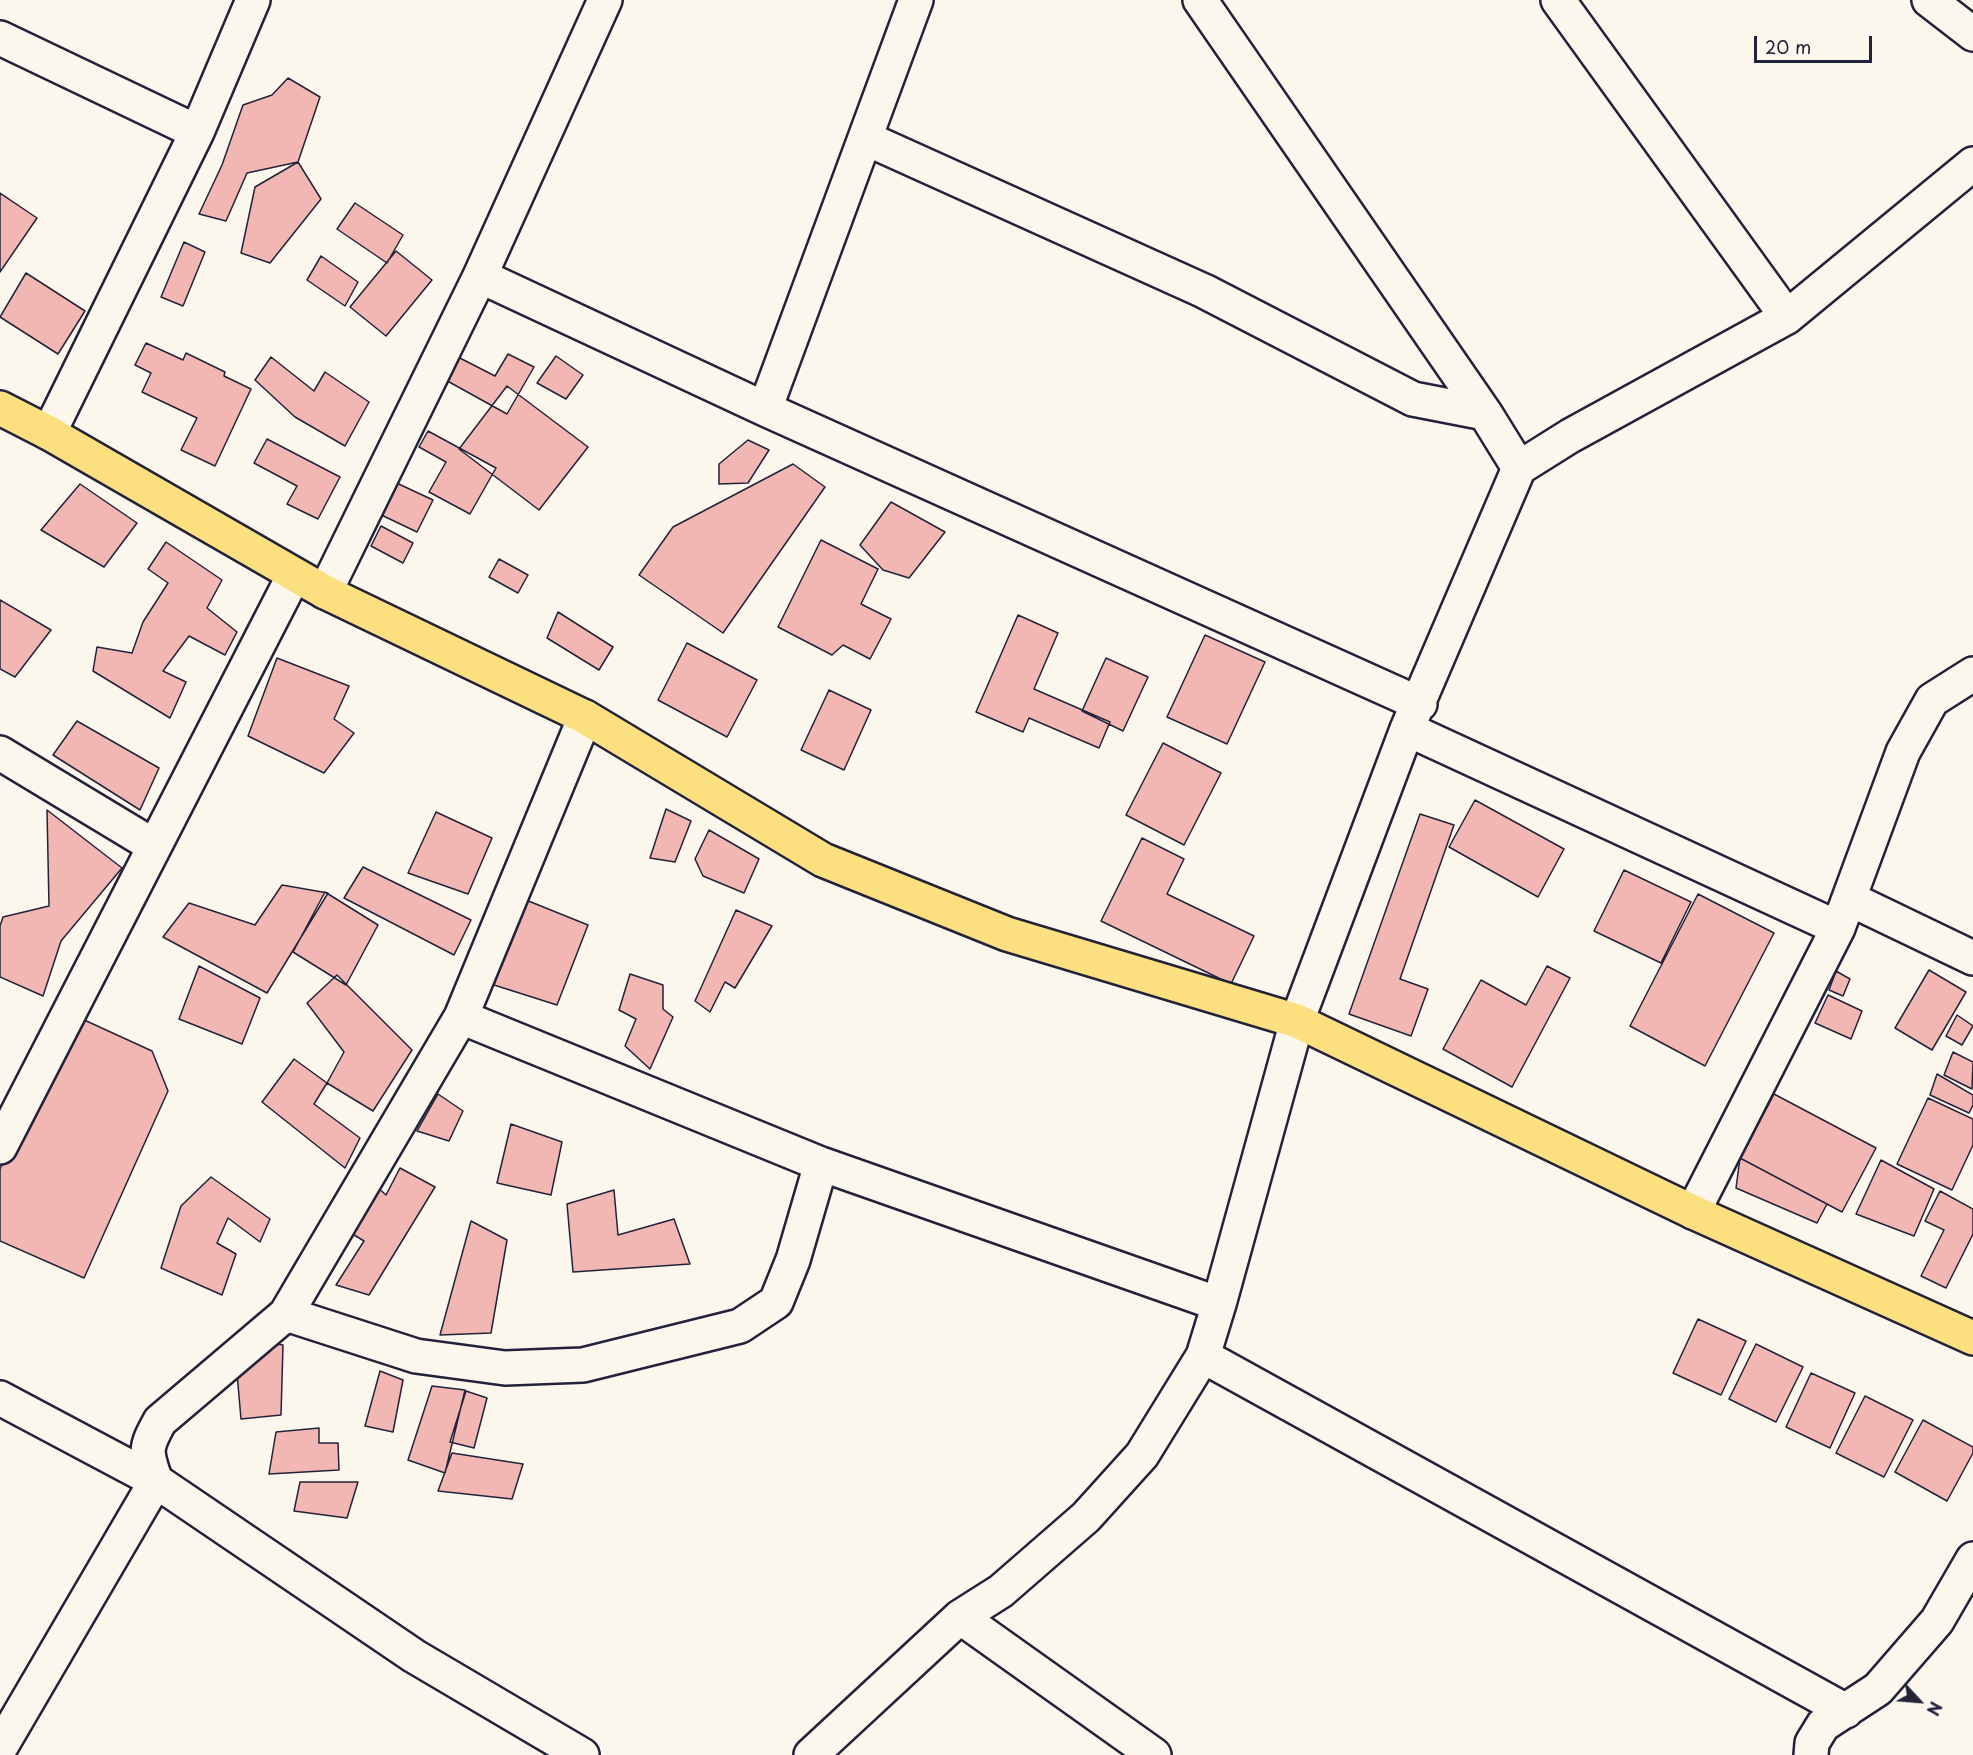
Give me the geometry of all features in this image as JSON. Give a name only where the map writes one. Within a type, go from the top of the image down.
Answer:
[{"type":"main road","points":[[0,408],[49,433],[325,592],[585,717],[823,860],[1007,934],[1297,1021],[1693,1212],[1973,1338]]},
{"type":"street","points":[[49,433],[197,132],[253,0]]},
{"type":"street","points":[[325,592],[480,276],[605,0]]},
{"type":"street","points":[[765,409],[916,0]]},
{"type":"street","points":[[1200,0],[1485,413],[1519,468]]},
{"type":"street","points":[[1558,0],[1787,317]]},
{"type":"street","points":[[1929,0],[1973,34]]},
{"type":"street","points":[[0,38],[197,132]]},
{"type":"street","points":[[865,138],[1203,291],[1413,399],[1485,413]]},
{"type":"street","points":[[811,1755],[960,1617],[1001,1591],[1086,1517],[1142,1455],[1203,1356],[1220,1304],[1297,1021],[1414,717],[1519,468],[1570,436],[1787,317],[1973,164]]},
{"type":"street","points":[[480,276],[1414,717],[1844,913],[1973,958]]},
{"type":"street","points":[[0,1147],[294,575]]},
{"type":"street","points":[[1693,1212],[1844,913],[1903,752],[1932,700],[1973,674]]},
{"type":"street","points":[[156,1480],[150,1464],[147,1445],[160,1421],[286,1314],[461,1017],[585,717]]},
{"type":"street","points":[[0,753],[154,846]]},
{"type":"street","points":[[461,1017],[821,1164],[1220,1304]]},
{"type":"street","points":[[286,1314],[416,1356],[505,1368],[583,1365],[740,1326],[776,1302],[793,1260],[821,1164]]},
{"type":"street","points":[[1203,1356],[1846,1711]]},
{"type":"street","points":[[0,1398],[156,1480],[414,1656],[582,1755]]},
{"type":"street","points":[[0,1748],[156,1480]]},
{"type":"street","points":[[1811,1755],[1812,1743],[1823,1725],[1878,1689],[1936,1621],[1973,1558]]},
{"type":"street","points":[[960,1617],[1154,1755]]},
{"type":"building","points":[[288,78],[320,97],[298,162],[247,173],[226,221],[199,214],[222,165],[243,105],[272,95]]},
{"type":"building","points":[[298,162],[321,199],[270,263],[241,253],[255,187]]},
{"type":"building","points":[[0,193],[37,218],[0,272]]},
{"type":"building","points":[[355,203],[403,235],[387,263],[337,229]]},
{"type":"building","points":[[184,242],[205,252],[183,306],[161,297]]},
{"type":"building","points":[[396,251],[432,280],[386,336],[350,307]]},
{"type":"building","points":[[321,256],[358,282],[345,306],[307,280]]},
{"type":"building","points":[[26,273],[85,311],[58,354],[0,317]]},
{"type":"building","points":[[146,343],[183,360],[186,353],[225,372],[224,376],[251,389],[215,466],[181,450],[197,418],[142,392],[151,373],[135,365]]},
{"type":"building","points":[[508,354],[534,367],[507,414],[442,378],[454,355],[495,376]]},
{"type":"building","points":[[556,356],[583,375],[566,399],[537,383]]},
{"type":"building","points":[[271,357],[314,391],[325,372],[369,402],[345,446],[295,417],[255,380]]},
{"type":"building","points":[[507,386],[588,447],[539,510],[459,449]]},
{"type":"building","points":[[428,431],[496,468],[470,514],[429,492],[446,462],[419,447]]},
{"type":"building","points":[[267,439],[340,477],[318,519],[287,504],[297,486],[254,463]]},
{"type":"building","points":[[748,440],[769,450],[748,483],[719,484],[719,464]]},
{"type":"building","points":[[793,464],[825,487],[723,633],[639,575],[673,527]]},
{"type":"building","points":[[388,479],[433,500],[417,532],[373,511]]},
{"type":"building","points":[[80,484],[137,523],[104,567],[41,530]]},
{"type":"building","points":[[891,502],[945,532],[909,578],[883,570],[860,545]]},
{"type":"building","points":[[381,526],[413,543],[403,563],[371,546]]},
{"type":"building","points":[[821,540],[878,569],[861,604],[891,619],[870,659],[843,645],[832,655],[778,627]]},
{"type":"building","points":[[166,542],[222,580],[207,608],[237,632],[225,655],[189,636],[163,671],[186,682],[170,718],[93,671],[97,647],[132,653],[143,622],[168,583],[148,569]]},
{"type":"building","points":[[499,559],[528,575],[518,593],[489,577]]},
{"type":"building","points":[[0,600],[51,630],[15,677],[0,669]]},
{"type":"building","points":[[558,612],[613,647],[599,670],[547,638]]},
{"type":"building","points":[[1018,615],[1058,633],[1034,689],[1110,722],[1099,748],[1029,718],[1023,732],[976,712]]},
{"type":"building","points":[[1205,635],[1265,662],[1227,744],[1167,717]]},
{"type":"building","points":[[687,643],[757,680],[727,737],[658,700]]},
{"type":"building","points":[[277,658],[349,686],[334,719],[354,733],[324,773],[248,736]]},
{"type":"building","points":[[1106,658],[1148,677],[1123,731],[1082,711]]},
{"type":"building","points":[[829,690],[871,710],[844,770],[801,750]]},
{"type":"building","points":[[77,721],[159,768],[140,810],[53,755]]},
{"type":"building","points":[[1163,743],[1221,773],[1184,845],[1126,815]]},
{"type":"building","points":[[1475,800],[1564,849],[1538,897],[1449,847]]},
{"type":"building","points":[[666,809],[691,821],[675,862],[650,858]]},
{"type":"building","points":[[47,810],[122,868],[61,941],[43,996],[0,977],[0,926],[3,917],[49,906]]},
{"type":"building","points":[[436,812],[492,838],[468,894],[408,873]]},
{"type":"building","points":[[1420,814],[1454,825],[1400,979],[1428,989],[1411,1036],[1349,1014]]},
{"type":"building","points":[[709,830],[759,859],[744,893],[703,876],[695,859]]},
{"type":"building","points":[[1142,838],[1184,859],[1167,894],[1254,936],[1231,984],[1101,921]]},
{"type":"building","points":[[363,867],[471,920],[454,955],[344,898]]},
{"type":"building","points":[[1624,870],[1691,902],[1661,963],[1594,931]]},
{"type":"building","points":[[282,885],[328,893],[267,993],[163,937],[189,903],[255,925]]},
{"type":"building","points":[[325,892],[378,925],[346,985],[293,952]]},
{"type":"building","points":[[1698,894],[1774,933],[1705,1066],[1630,1026]]},
{"type":"building","points":[[521,898],[588,925],[557,1005],[494,985]]},
{"type":"building","points":[[736,910],[772,926],[735,988],[725,982],[710,1012],[695,1001]]},
{"type":"building","points":[[199,966],[260,998],[242,1044],[179,1019]]},
{"type":"building","points":[[1547,966],[1570,978],[1512,1087],[1443,1049],[1481,980],[1526,1005]]},
{"type":"building","points":[[1929,970],[1966,992],[1932,1050],[1895,1028]]},
{"type":"building","points":[[1836,971],[1850,979],[1843,996],[1829,990]]},
{"type":"building","points":[[630,974],[663,985],[663,1009],[673,1017],[650,1069],[625,1046],[636,1019],[619,1010]]},
{"type":"building","points":[[337,975],[412,1050],[373,1111],[327,1083],[344,1052],[307,1003]]},
{"type":"building","points":[[1828,995],[1862,1011],[1851,1039],[1815,1023]]},
{"type":"building","points":[[69,1013],[152,1051],[168,1091],[84,1278],[0,1241],[0,1169]]},
{"type":"building","points":[[1957,1015],[1973,1026],[1962,1045],[1946,1036]]},
{"type":"building","points":[[1953,1052],[1973,1062],[1972,1089],[1944,1075]]},
{"type":"building","points":[[294,1059],[327,1083],[314,1104],[360,1138],[345,1168],[262,1102]]},
{"type":"building","points":[[1937,1074],[1973,1095],[1973,1105],[1969,1113],[1930,1095]]},
{"type":"building","points":[[438,1094],[463,1111],[449,1141],[417,1131]]},
{"type":"building","points":[[1774,1094],[1876,1148],[1842,1212],[1740,1158]]},
{"type":"building","points":[[1928,1098],[1973,1119],[1973,1145],[1952,1190],[1897,1164]]},
{"type":"building","points":[[511,1124],[562,1142],[551,1195],[497,1183]]},
{"type":"building","points":[[1740,1158],[1827,1204],[1817,1223],[1736,1188]]},
{"type":"building","points":[[1881,1160],[1934,1189],[1914,1236],[1856,1214]]},
{"type":"building","points":[[400,1168],[435,1187],[369,1295],[336,1285],[364,1241],[346,1230],[377,1187],[386,1195]]},
{"type":"building","points":[[211,1177],[270,1219],[260,1242],[228,1218],[217,1243],[236,1254],[222,1295],[161,1268],[181,1206]]},
{"type":"building","points":[[614,1190],[618,1235],[674,1219],[690,1264],[573,1272],[567,1204]]},
{"type":"building","points":[[1940,1191],[1973,1209],[1973,1234],[1946,1288],[1921,1276],[1944,1230],[1925,1221]]},
{"type":"building","points":[[471,1221],[507,1240],[491,1333],[440,1335]]},
{"type":"building","points":[[1698,1319],[1746,1341],[1721,1395],[1673,1373]]},
{"type":"building","points":[[263,1342],[283,1345],[281,1415],[241,1419],[237,1373]]},
{"type":"building","points":[[1756,1344],[1803,1367],[1776,1422],[1729,1399]]},
{"type":"building","points":[[380,1371],[403,1380],[393,1432],[365,1426]]},
{"type":"building","points":[[1811,1373],[1855,1393],[1830,1448],[1786,1427]]},
{"type":"building","points":[[432,1386],[465,1390],[445,1473],[408,1460]]},
{"type":"building","points":[[466,1391],[487,1398],[474,1448],[450,1442]]},
{"type":"building","points":[[1865,1396],[1913,1420],[1884,1477],[1836,1453]]},
{"type":"building","points":[[1923,1420],[1973,1447],[1973,1453],[1947,1501],[1895,1472]]},
{"type":"building","points":[[319,1428],[319,1443],[338,1443],[339,1470],[269,1474],[276,1432]]},
{"type":"building","points":[[452,1453],[523,1464],[512,1499],[438,1491]]},
{"type":"building","points":[[300,1482],[358,1482],[347,1518],[294,1511]]}]
